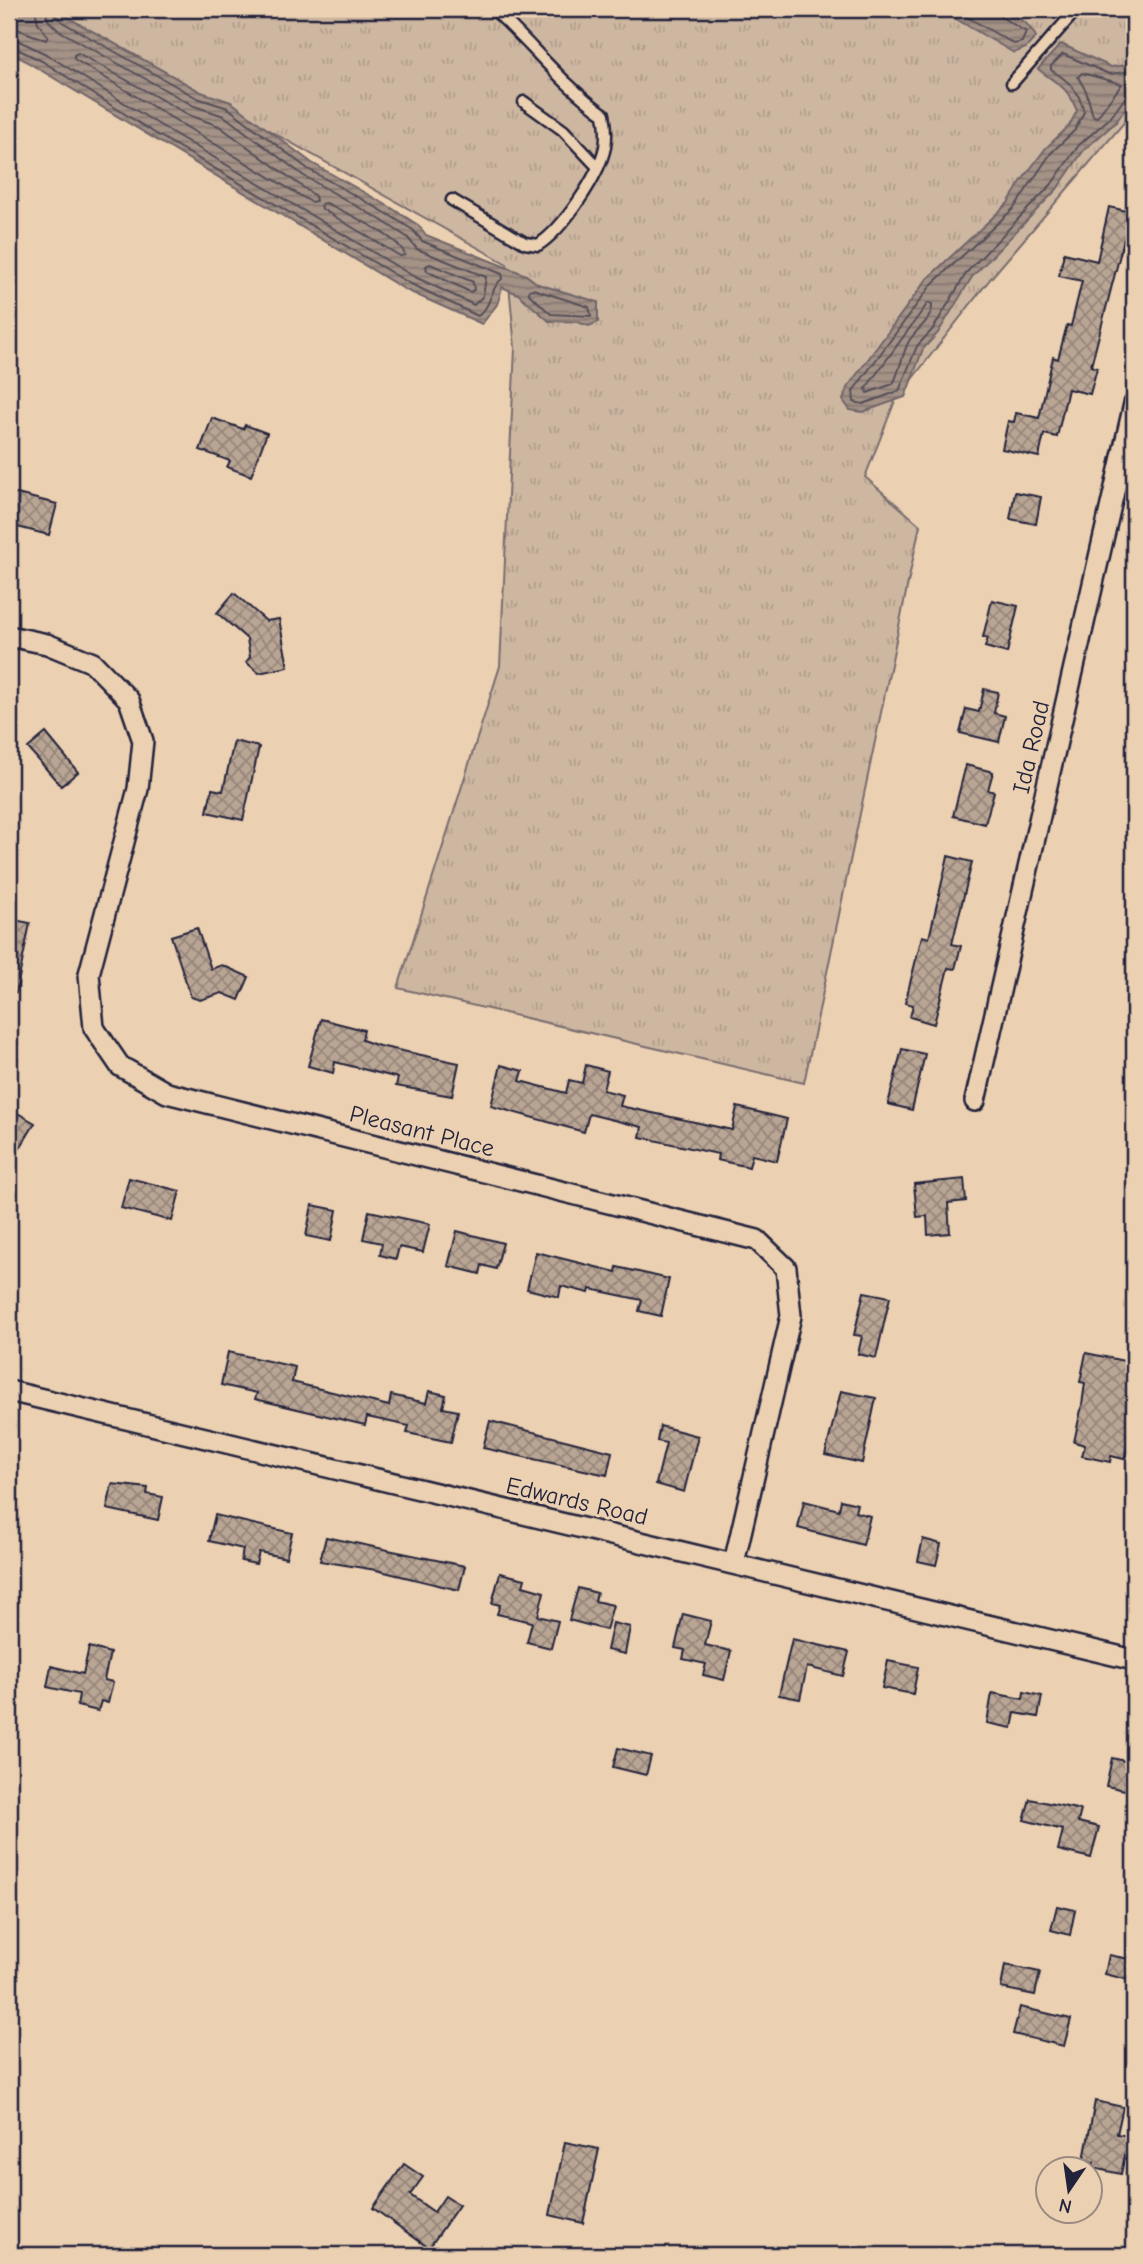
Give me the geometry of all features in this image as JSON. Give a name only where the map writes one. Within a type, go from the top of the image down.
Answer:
[{"type":"street","name":"Ida Road","points":[[975,1101],[1134,404]]},
{"type":"street","name":"Pleasant Place","points":[[9,636],[47,644],[93,663],[129,700],[143,741],[138,789],[89,974],[94,1028],[120,1066],[167,1093],[757,1240],[786,1268],[791,1316],[734,1563]]},
{"type":"street","name":"Edwards Road","points":[[9,1391],[1134,1660]]},
{"type":"lane","points":[[452,200],[525,243],[538,245],[559,228],[598,167],[605,146],[604,114],[581,99],[529,41],[493,9]]},
{"type":"lane","points":[[1012,83],[1077,9]]},
{"type":"lane","points":[[524,102],[563,130],[598,167]]},
{"type":"green space","points":[[53,9],[1134,9],[1134,111],[991,278],[895,401],[865,477],[920,525],[804,1083],[398,988],[500,666],[515,348],[507,264]]},
{"type":"water","points":[[9,9],[58,9],[67,17],[201,92],[231,102],[312,163],[390,207],[418,225],[426,235],[526,275],[538,284],[598,302],[598,322],[589,326],[577,322],[549,321],[518,294],[502,287],[498,303],[482,324],[406,290],[9,51]]},
{"type":"water","points":[[939,9],[979,9],[1006,13],[1028,26],[1036,37],[1026,48],[1014,53]]},
{"type":"water","points":[[1061,44],[1111,67],[1134,64],[1134,96],[1116,122],[1084,150],[1057,189],[972,277],[938,333],[923,349],[905,397],[863,412],[850,410],[843,400],[847,388],[927,279],[1008,203],[1046,148],[1069,126],[1077,111],[1070,96],[1038,69]]},
{"type":"building","points":[[1109,207],[1131,212],[1091,366],[1097,368],[1090,394],[1068,389],[1057,437],[1044,434],[1039,457],[1002,449],[1008,421],[1014,422],[1016,413],[1039,418],[1053,357],[1058,359],[1067,325],[1071,326],[1082,281],[1059,276],[1064,253],[1097,261]]},
{"type":"building","points":[[212,418],[243,429],[245,425],[267,433],[251,476],[227,467],[230,461],[200,450]]},
{"type":"building","points":[[9,492],[57,504],[49,535],[9,525]]},
{"type":"building","points":[[1015,492],[1041,497],[1036,524],[1010,519]]},
{"type":"building","points":[[234,593],[266,621],[279,619],[288,667],[259,673],[246,662],[250,657],[247,639],[217,613]]},
{"type":"building","points":[[992,600],[1018,606],[1007,653],[985,647],[988,638],[983,637]]},
{"type":"building","points":[[984,689],[998,692],[994,713],[1005,716],[999,742],[960,733],[966,709],[979,712]]},
{"type":"building","points":[[46,733],[78,772],[61,786],[28,748]]},
{"type":"building","points":[[234,741],[259,747],[243,820],[207,812],[212,789],[223,791]]},
{"type":"building","points":[[966,765],[993,772],[988,790],[994,792],[985,824],[953,816]]},
{"type":"building","points":[[948,856],[972,862],[952,944],[961,946],[955,969],[948,968],[934,1024],[910,1017],[913,1005],[905,1003],[922,936],[929,938]]},
{"type":"building","points":[[9,919],[30,923],[16,993],[9,992]]},
{"type":"building","points":[[197,928],[211,969],[222,965],[249,977],[239,1000],[222,993],[200,1000],[191,997],[171,936]]},
{"type":"building","points":[[321,1019],[364,1030],[362,1040],[379,1046],[459,1063],[452,1096],[396,1086],[398,1078],[335,1062],[333,1073],[308,1066]]},
{"type":"building","points":[[902,1049],[925,1054],[912,1110],[888,1104]]},
{"type":"building","points":[[501,1065],[523,1071],[520,1081],[566,1093],[569,1080],[582,1083],[586,1065],[608,1071],[603,1090],[623,1095],[620,1106],[732,1130],[737,1107],[787,1119],[777,1161],[752,1155],[749,1167],[717,1160],[718,1154],[640,1137],[642,1127],[589,1114],[584,1132],[491,1106]]},
{"type":"building","points":[[9,1108],[35,1123],[20,1148],[9,1141]]},
{"type":"building","points":[[129,1178],[180,1191],[172,1221],[121,1208]]},
{"type":"building","points":[[964,1179],[966,1201],[948,1203],[950,1233],[928,1235],[927,1216],[917,1217],[914,1184]]},
{"type":"building","points":[[312,1205],[337,1210],[331,1241],[306,1236]]},
{"type":"building","points":[[369,1211],[430,1224],[423,1252],[399,1247],[396,1259],[380,1255],[382,1243],[363,1239]]},
{"type":"building","points":[[457,1231],[503,1243],[496,1269],[482,1265],[480,1274],[448,1266]]},
{"type":"building","points":[[536,1252],[616,1272],[617,1267],[669,1279],[661,1316],[639,1311],[642,1300],[590,1289],[589,1293],[561,1286],[559,1297],[527,1289]]},
{"type":"building","points":[[864,1292],[890,1297],[876,1358],[858,1354],[862,1336],[854,1335]]},
{"type":"building","points":[[228,1352],[295,1367],[292,1382],[389,1406],[391,1395],[426,1403],[429,1391],[446,1395],[443,1408],[458,1411],[451,1442],[407,1433],[409,1426],[367,1417],[365,1425],[255,1399],[257,1393],[221,1385]]},
{"type":"building","points":[[1086,1353],[1134,1363],[1134,1424],[1124,1459],[1111,1456],[1110,1462],[1082,1456],[1085,1445],[1074,1442],[1085,1383],[1080,1382]]},
{"type":"building","points":[[841,1391],[876,1398],[862,1463],[825,1455]]},
{"type":"building","points":[[490,1421],[612,1452],[607,1475],[483,1448]]},
{"type":"building","points":[[660,1426],[698,1436],[684,1492],[656,1484],[666,1443],[657,1441]]},
{"type":"building","points":[[112,1484],[148,1488],[147,1494],[163,1497],[158,1520],[107,1509]]},
{"type":"building","points":[[841,1500],[857,1504],[855,1512],[870,1516],[863,1545],[798,1528],[804,1501],[839,1510]]},
{"type":"building","points":[[215,1515],[292,1533],[286,1558],[259,1552],[256,1564],[241,1561],[243,1549],[209,1541]]},
{"type":"building","points":[[326,1537],[465,1566],[459,1590],[376,1570],[320,1561]]},
{"type":"building","points":[[923,1539],[941,1544],[936,1565],[918,1561]]},
{"type":"building","points":[[500,1573],[525,1579],[523,1586],[544,1592],[538,1616],[558,1621],[551,1648],[527,1642],[532,1622],[497,1614],[500,1605],[492,1603]]},
{"type":"building","points":[[578,1588],[597,1593],[595,1601],[613,1605],[606,1630],[569,1620]]},
{"type":"building","points":[[683,1614],[711,1621],[705,1645],[731,1651],[724,1680],[703,1675],[706,1664],[683,1659],[685,1650],[675,1648]]},
{"type":"building","points":[[613,1623],[630,1627],[625,1654],[607,1650]]},
{"type":"building","points":[[792,1639],[849,1652],[843,1676],[807,1667],[800,1699],[779,1695]]},
{"type":"building","points":[[89,1647],[110,1653],[104,1680],[113,1682],[108,1703],[101,1701],[98,1711],[77,1706],[79,1694],[47,1687],[51,1666],[83,1674]]},
{"type":"building","points":[[888,1661],[918,1667],[913,1694],[882,1688]]},
{"type":"building","points":[[1024,1692],[1042,1696],[1038,1717],[1015,1713],[1012,1728],[987,1723],[992,1693],[1023,1699]]},
{"type":"building","points":[[618,1748],[651,1756],[646,1775],[613,1767]]},
{"type":"building","points":[[1112,1758],[1134,1763],[1134,1792],[1106,1786]]},
{"type":"building","points":[[1030,1799],[1081,1810],[1078,1822],[1099,1827],[1091,1858],[1058,1850],[1063,1830],[1024,1820]]},
{"type":"building","points":[[1057,1906],[1075,1910],[1070,1935],[1051,1930]]},
{"type":"building","points":[[1109,1955],[1134,1960],[1129,1980],[1105,1974]]},
{"type":"building","points":[[1005,1965],[1040,1972],[1035,1995],[1001,1988]]},
{"type":"building","points":[[1020,2007],[1071,2019],[1064,2046],[1013,2034]]},
{"type":"building","points":[[1095,2101],[1123,2107],[1117,2134],[1129,2136],[1121,2174],[1104,2170],[1104,2156],[1085,2156]]},
{"type":"building","points":[[565,2142],[599,2149],[583,2223],[550,2215]]},
{"type":"building","points":[[404,2164],[423,2177],[410,2195],[434,2212],[445,2196],[459,2205],[429,2248],[373,2208]]}]
